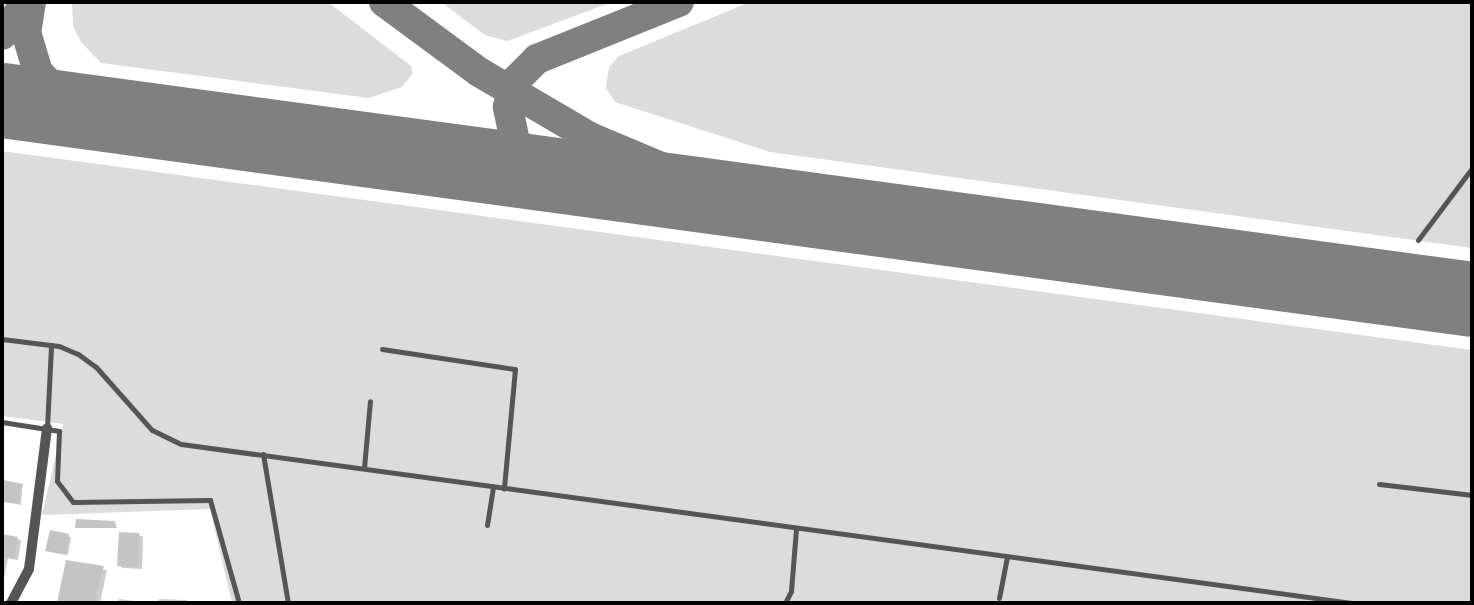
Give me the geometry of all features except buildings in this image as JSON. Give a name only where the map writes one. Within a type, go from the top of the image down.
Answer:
[{"type":"street","points":[[11,603],[29,569],[47,428]]},
{"type":"lane","points":[[1418,240],[1472,168]]},
{"type":"lane","points":[[2,339],[51,345],[89,361],[161,436],[194,447],[263,454],[796,529],[1353,603]]},
{"type":"lane","points":[[47,428],[51,345]]},
{"type":"lane","points":[[382,349],[516,369],[504,488]]},
{"type":"lane","points":[[364,468],[370,401]]},
{"type":"lane","points":[[2,422],[47,428],[61,435],[57,481],[73,502],[210,500],[239,603]]},
{"type":"lane","points":[[263,454],[288,603]]},
{"type":"lane","points":[[1379,484],[1472,495]]},
{"type":"lane","points":[[487,525],[493,486]]},
{"type":"lane","points":[[785,603],[791,591],[796,529]]},
{"type":"lane","points":[[999,598],[1007,557]]},
{"type":"lane","points":[[1289,603],[1290,594]]},
{"type":"shaded area","points":[[72,2],[328,2],[411,66],[413,73],[402,87],[369,98],[101,63],[81,42],[73,26]]},
{"type":"shaded area","points":[[441,2],[612,2],[507,41],[485,35]]},
{"type":"shaded area","points":[[750,2],[1472,2],[1472,248],[770,152],[615,102],[606,88],[609,67],[619,56]]},
{"type":"shaded area","points":[[2,151],[1472,350],[1472,603],[232,603],[210,509],[42,515],[63,424],[2,416]]},
{"type":"taxiway","points":[[2,35],[27,2]]},
{"type":"taxiway","points":[[31,2],[26,32],[38,72],[63,98],[97,113]]},
{"type":"taxiway","points":[[384,2],[479,72],[590,137],[678,174],[785,206]]},
{"type":"taxiway","points":[[560,176],[535,162],[515,141],[508,107],[515,81],[537,59],[679,2]]},
{"type":"runway","points":[[2,100],[1472,299]]}]
